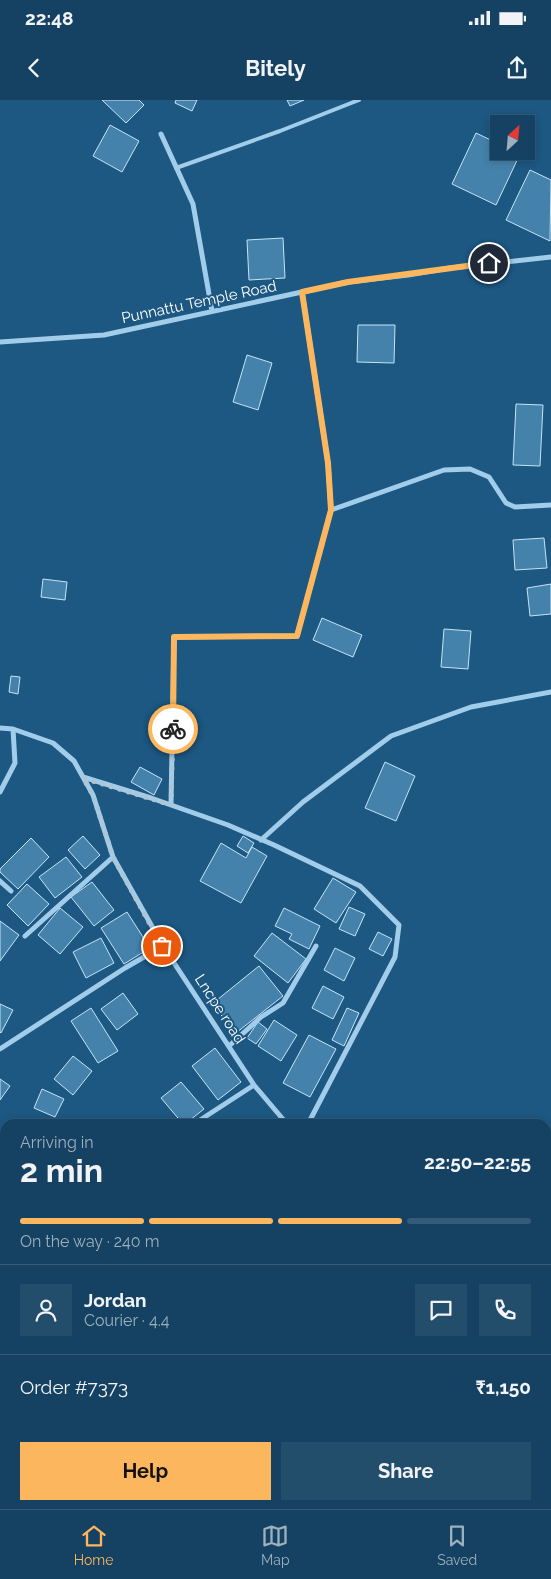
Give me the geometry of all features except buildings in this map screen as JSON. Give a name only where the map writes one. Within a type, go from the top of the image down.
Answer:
[{"type":"street","points":[[161,134],[192,204],[212,311]]},
{"type":"street","name":"Punnattu Temple Road","points":[[0,342],[104,336],[348,282],[450,268],[551,258]]},
{"type":"street","points":[[171,805],[174,637],[297,636],[331,510],[328,463],[302,292]]},
{"type":"street","points":[[331,510],[444,470],[470,469],[489,477],[506,503],[516,507],[551,505]]},
{"type":"street","points":[[261,840],[303,802],[391,736],[471,707],[551,692]]},
{"type":"street","name":"Lncpe road","points":[[0,728],[13,729],[54,743],[74,760],[93,795],[113,857],[162,946],[254,1085],[283,1119]]},
{"type":"street","points":[[0,792],[15,763],[13,729]]},
{"type":"street","points":[[83,778],[228,825],[360,886],[399,925],[395,956],[311,1119]]},
{"type":"street","points":[[25,936],[113,857]]},
{"type":"street","points":[[0,881],[11,890]]},
{"type":"street","points":[[0,1049],[162,946]]},
{"type":"street","points":[[229,1046],[261,1017],[283,1003],[316,946]]},
{"type":"street","points":[[202,1119],[254,1085]]},
{"type":"lane","points":[[176,168],[280,131],[359,100]]},
{"type":"way so far","points":[[162,946],[113,857],[93,795],[83,778],[171,805],[173,729]]},
{"type":"route","points":[[173,729],[174,637],[297,636],[331,510],[328,463],[302,292],[348,282],[489,263]]}]
